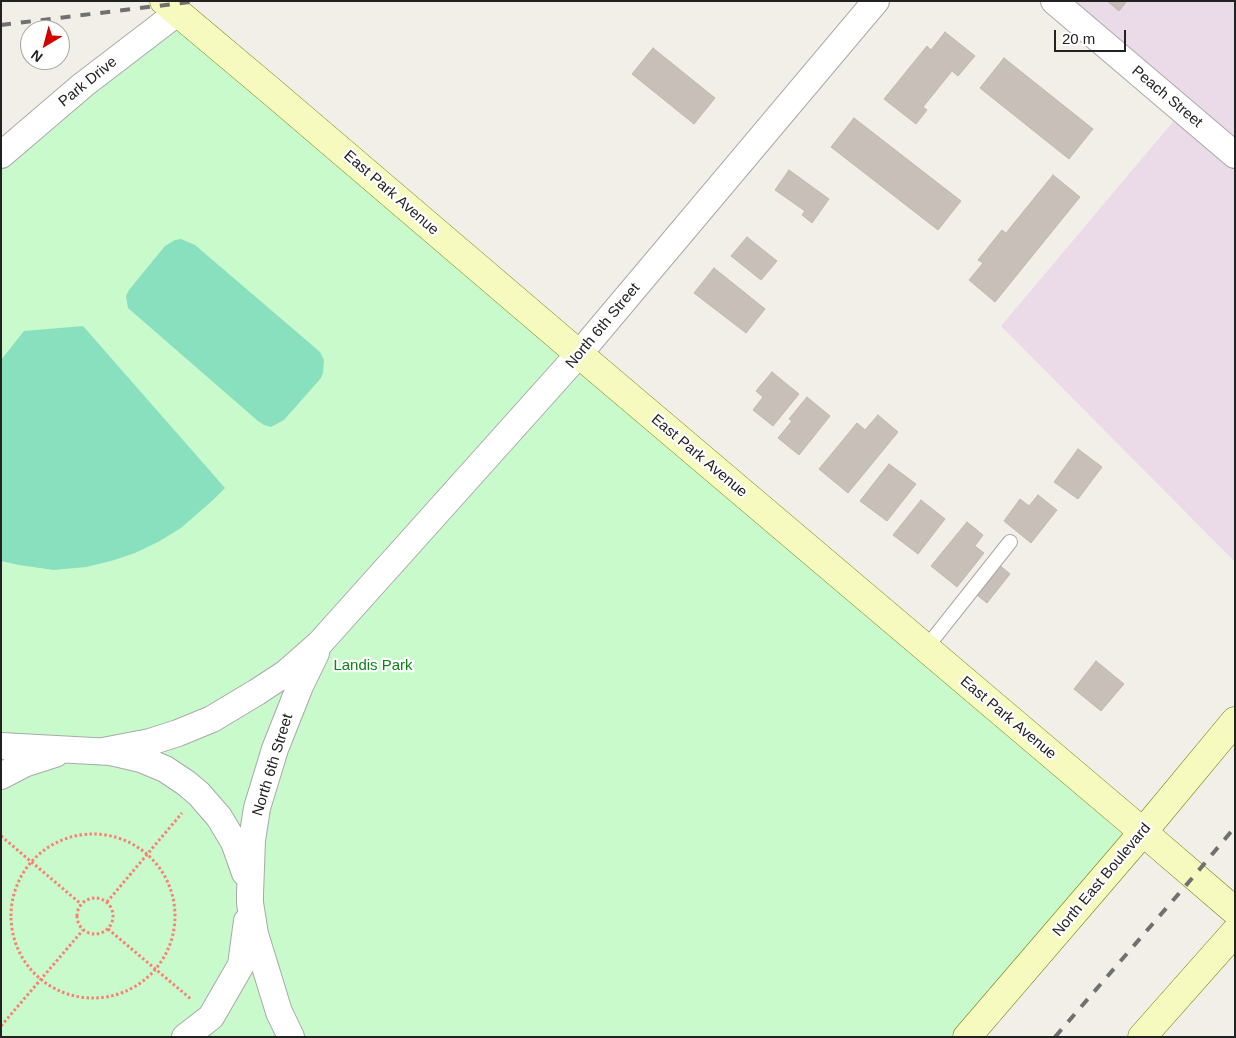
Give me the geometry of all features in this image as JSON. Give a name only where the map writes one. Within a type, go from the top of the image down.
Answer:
[{"type":"main road","name":"East Park Avenue","points":[[170,7],[1235,912]]},
{"type":"main road","name":"North East Boulevard","points":[[968,1037],[1235,722]]},
{"type":"main road","points":[[1142,1037],[1235,932]]},
{"type":"street","name":"North 6th Street","points":[[1,776],[24,764],[51,755],[81,750],[100,751],[128,747],[178,733],[212,719],[286,673],[320,643],[579,354],[876,1]]},
{"type":"street","name":"Peach Street","points":[[1054,1],[1235,154]]},
{"type":"street","name":"Park Drive","points":[[1,155],[170,7]]},
{"type":"street","name":"North 6th Street","points":[[185,1037],[211,1017],[241,965],[250,898],[252,840],[259,800],[286,719],[320,643]]},
{"type":"street","points":[[1,746],[100,751],[130,756],[157,765],[176,776],[199,794],[219,817],[234,842],[242,861],[256,934],[279,1012],[291,1037]]},
{"type":"lane","points":[[926,648],[1010,542]]},
{"type":"path","points":[[107,902],[199,794]]},
{"type":"path","points":[[82,835],[103,836],[121,840],[135,846],[147,855],[167,882],[174,907],[174,922],[172,938],[164,956],[145,980],[122,993],[105,997],[87,998],[60,991],[33,972],[18,950],[12,930],[12,906],[16,890],[21,877],[32,862],[45,850],[58,843],[82,835]]},
{"type":"path","points":[[1,836],[81,904]]},
{"type":"path","points":[[91,898],[99,898],[107,902],[113,916],[112,923],[105,932],[97,935],[83,930],[78,923],[76,915],[81,904],[91,898]]},
{"type":"path","points":[[108,929],[211,1017]]},
{"type":"path","points":[[1,1026],[83,930]]},
{"type":"shaded area","points":[[1050,1],[1235,1],[1235,562],[1001,326],[1182,111]]},
{"type":"green space","name":"Landis Park","points":[[177,13],[1143,832],[967,1037],[1,1037],[1,156]]},
{"type":"green space","points":[[181,239],[195,245],[320,352],[324,360],[321,378],[284,420],[271,427],[258,421],[128,308],[126,296],[129,290],[165,246]]},
{"type":"green space","points":[[83,326],[225,488],[181,528],[135,553],[111,561],[86,567],[54,570],[1,561],[1,360],[24,331]]},
{"type":"building","points":[[1107,1],[1127,1],[1119,11]]},
{"type":"building","points":[[945,32],[975,56],[958,76],[952,71],[923,107],[927,110],[916,124],[884,99],[927,46],[931,50]]},
{"type":"building","points":[[653,48],[715,98],[694,124],[632,74]]},
{"type":"building","points":[[1004,58],[1093,129],[1069,159],[980,88]]},
{"type":"building","points":[[854,118],[961,201],[938,230],[831,147]]},
{"type":"building","points":[[789,170],[829,199],[812,223],[802,215],[805,211],[775,190]]},
{"type":"building","points":[[1053,175],[1080,197],[995,302],[969,280],[983,263],[978,260],[1002,230],[1006,233]]},
{"type":"building","points":[[747,237],[777,261],[761,280],[731,256]]},
{"type":"building","points":[[714,268],[765,309],[746,333],[694,293]]},
{"type":"building","points":[[772,372],[799,394],[773,426],[753,410],[763,397],[756,391]]},
{"type":"building","points":[[807,397],[830,416],[799,455],[778,438],[792,421],[789,419]]},
{"type":"building","points":[[878,415],[898,432],[848,493],[819,469],[857,423],[865,430]]},
{"type":"building","points":[[1078,449],[1102,467],[1078,499],[1054,482]]},
{"type":"building","points":[[889,464],[916,484],[887,521],[860,501]]},
{"type":"building","points":[[1038,495],[1057,510],[1031,543],[1004,521],[1020,499],[1029,506]]},
{"type":"building","points":[[921,500],[945,519],[918,554],[893,535]]},
{"type":"building","points":[[967,522],[983,535],[975,546],[984,553],[957,587],[931,566]]},
{"type":"building","points":[[996,562],[1010,574],[987,603],[973,592]]},
{"type":"building","points":[[1096,661],[1124,684],[1101,711],[1074,689]]},
{"type":"railway","points":[[1,25],[198,1]]},
{"type":"railway","points":[[1055,1037],[1235,827]]}]
